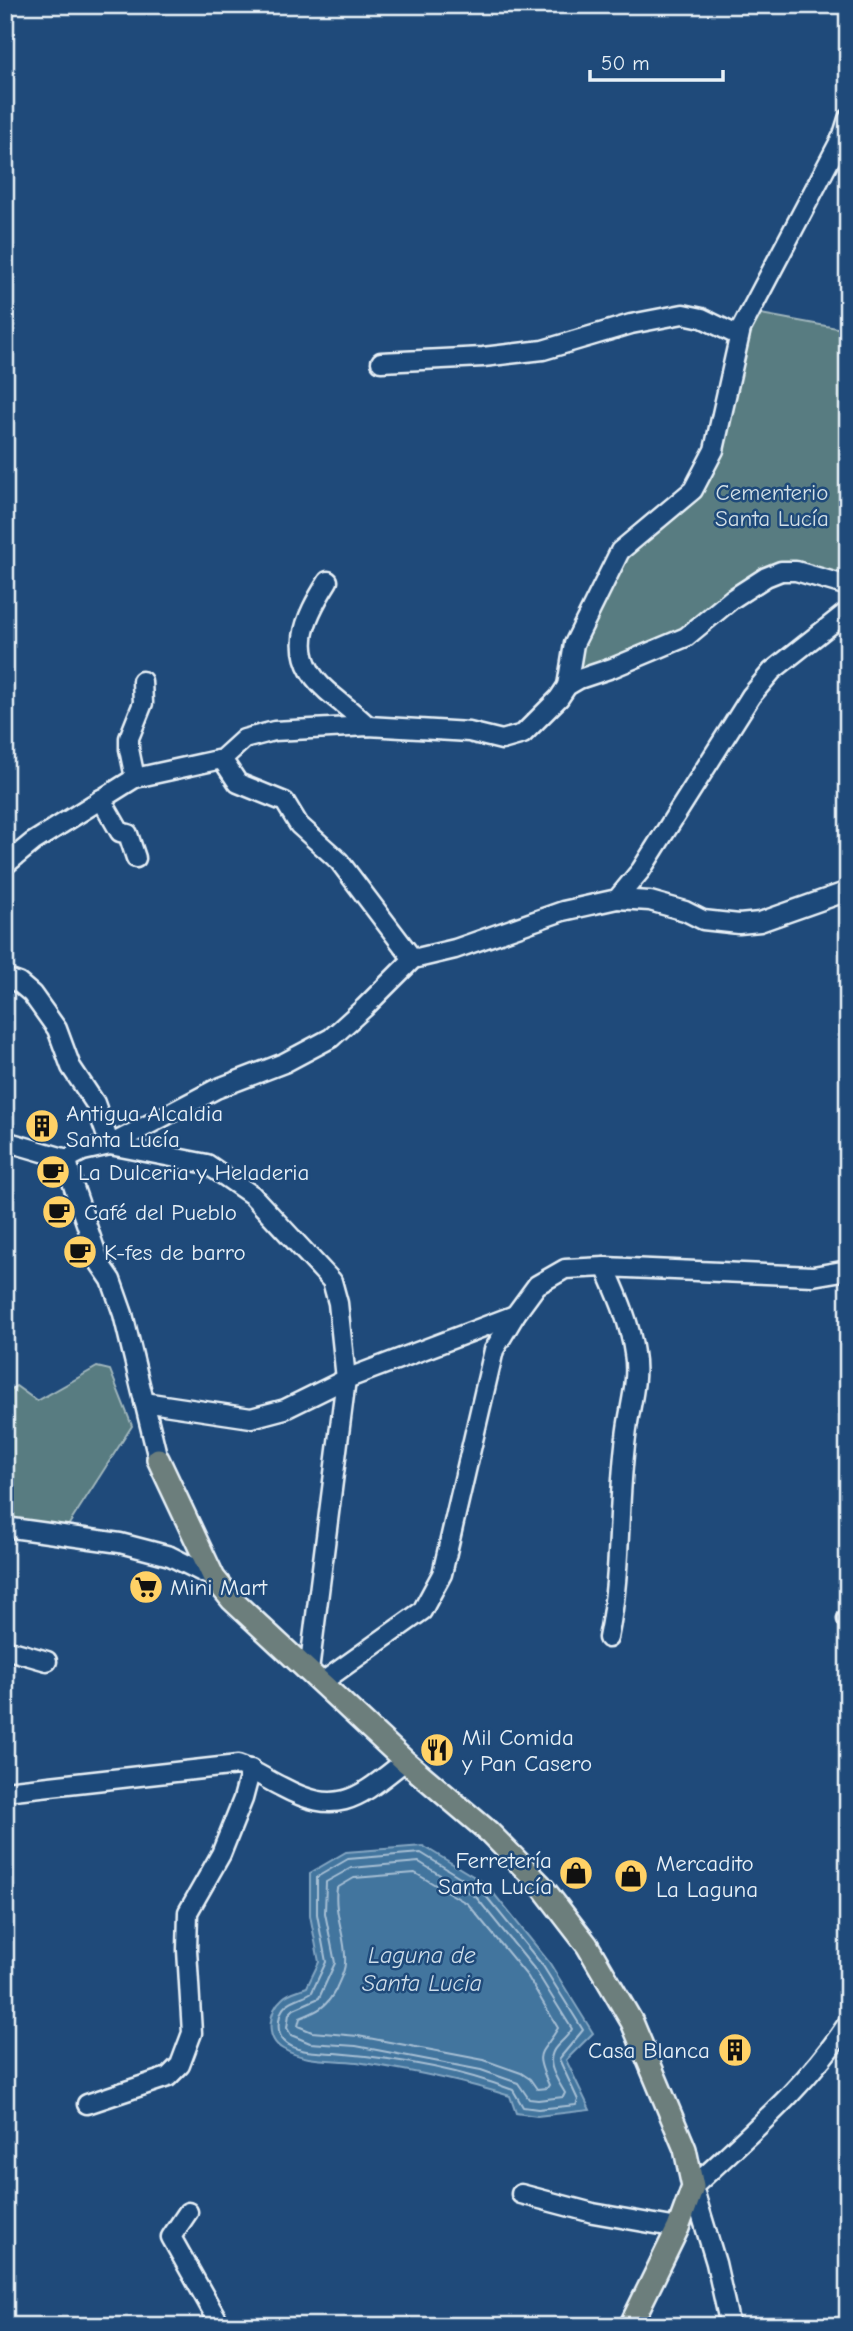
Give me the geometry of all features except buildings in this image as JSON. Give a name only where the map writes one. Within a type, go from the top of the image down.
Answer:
[{"type":"main road","points":[[158,1459],[214,1578],[232,1600],[405,1761],[489,1832],[540,1884],[587,1945],[632,2022],[685,2148],[693,2187],[678,2228],[630,2326]]},
{"type":"street","points":[[5,865],[33,842],[135,778],[222,759],[244,739],[274,731],[368,726],[468,732],[502,740],[523,734],[559,698],[567,686],[574,644],[620,551],[693,491],[714,450],[741,329],[843,135],[848,119]]},
{"type":"street","points":[[381,362],[543,350],[631,324],[683,314],[702,318],[739,336]]},
{"type":"street","points":[[567,686],[686,637],[732,599],[773,574],[796,571],[848,586]]},
{"type":"street","points":[[328,581],[303,625],[302,647],[310,670],[325,690],[350,708],[368,726]]},
{"type":"street","points":[[617,899],[641,870],[751,696],[772,671],[848,611]]},
{"type":"street","points":[[135,778],[129,738],[143,703],[142,681]]},
{"type":"street","points":[[222,759],[238,783],[285,802],[299,825],[339,861],[414,959]]},
{"type":"street","points":[[101,799],[120,832],[128,834],[136,859]]},
{"type":"street","points":[[5,1141],[67,1159],[83,1151],[110,1145],[216,1089],[284,1063],[331,1038],[414,959],[455,949],[564,911],[617,899],[650,901],[685,911],[703,920],[738,924],[760,922],[848,891]]},
{"type":"street","points":[[5,978],[19,983],[32,994],[57,1029],[71,1067],[94,1103],[110,1145]]},
{"type":"street","points":[[110,1145],[207,1164],[252,1195],[332,1282],[338,1303],[346,1379],[315,1677]]},
{"type":"street","points":[[67,1159],[72,1182],[100,1264],[111,1280],[123,1314],[158,1459]]},
{"type":"street","points":[[315,1677],[422,1611],[442,1574],[494,1350],[537,1286],[565,1269],[605,1267],[813,1276],[848,1270]]},
{"type":"street","points":[[605,1267],[628,1329],[634,1351],[636,1380],[626,1435],[617,1580],[608,1638]]},
{"type":"street","points":[[144,1402],[251,1418],[285,1409],[346,1379],[515,1315]]},
{"type":"street","points":[[5,1527],[120,1543],[170,1556],[214,1578]]},
{"type":"street","points":[[5,1649],[47,1661]]},
{"type":"street","points":[[5,1791],[238,1765],[251,1769],[292,1793],[327,1803],[346,1801],[365,1793],[405,1761]]},
{"type":"street","points":[[87,2104],[168,2077],[180,2065],[192,2033],[187,1950],[188,1912],[221,1854],[243,1799],[251,1769]]},
{"type":"street","points":[[730,2326],[716,2263],[693,2187],[794,2089],[834,2045],[848,2023]]},
{"type":"street","points":[[521,2194],[593,2213],[678,2228]]},
{"type":"street","points":[[188,2212],[171,2238],[221,2326]]},
{"type":"green space","name":"Cementerio Santa Lucía","points":[[750,312],[848,330],[848,593],[806,575],[748,591],[701,631],[579,679],[577,643],[621,552],[694,491]]},
{"type":"green space","points":[[97,1367],[110,1370],[132,1426],[66,1529],[5,1520],[5,1394],[16,1386],[37,1401]]},
{"type":"water","name":"Laguna de Santa Lucia","points":[[423,1846],[486,1884],[549,1962],[593,2033],[566,2060],[590,2110],[537,2116],[516,2113],[510,2096],[415,2072],[300,2056],[283,2049],[273,2038],[271,2024],[274,2009],[288,1994],[307,1987],[319,1962],[310,1915],[310,1873],[346,1852]]},
{"type":"place","name":"Antigua Alcaldia Santa Lucía","points":[[42,1126]]},
{"type":"place","name":"La Dulceria y Heladeria","points":[[53,1172]]},
{"type":"place","name":"Café del Pueblo","points":[[59,1212]]},
{"type":"place","name":"K-fes de barro","points":[[80,1252]]},
{"type":"place","name":"Mini Mart","points":[[146,1587]]},
{"type":"place","name":"Mil Comida y Pan Casero","points":[[437,1750]]},
{"type":"place","name":"Ferretería Santa Lucía","points":[[576,1873]]},
{"type":"place","name":"Mercadito La Laguna","points":[[631,1876]]},
{"type":"place","name":"Casa Blanca","points":[[735,2050]]}]
